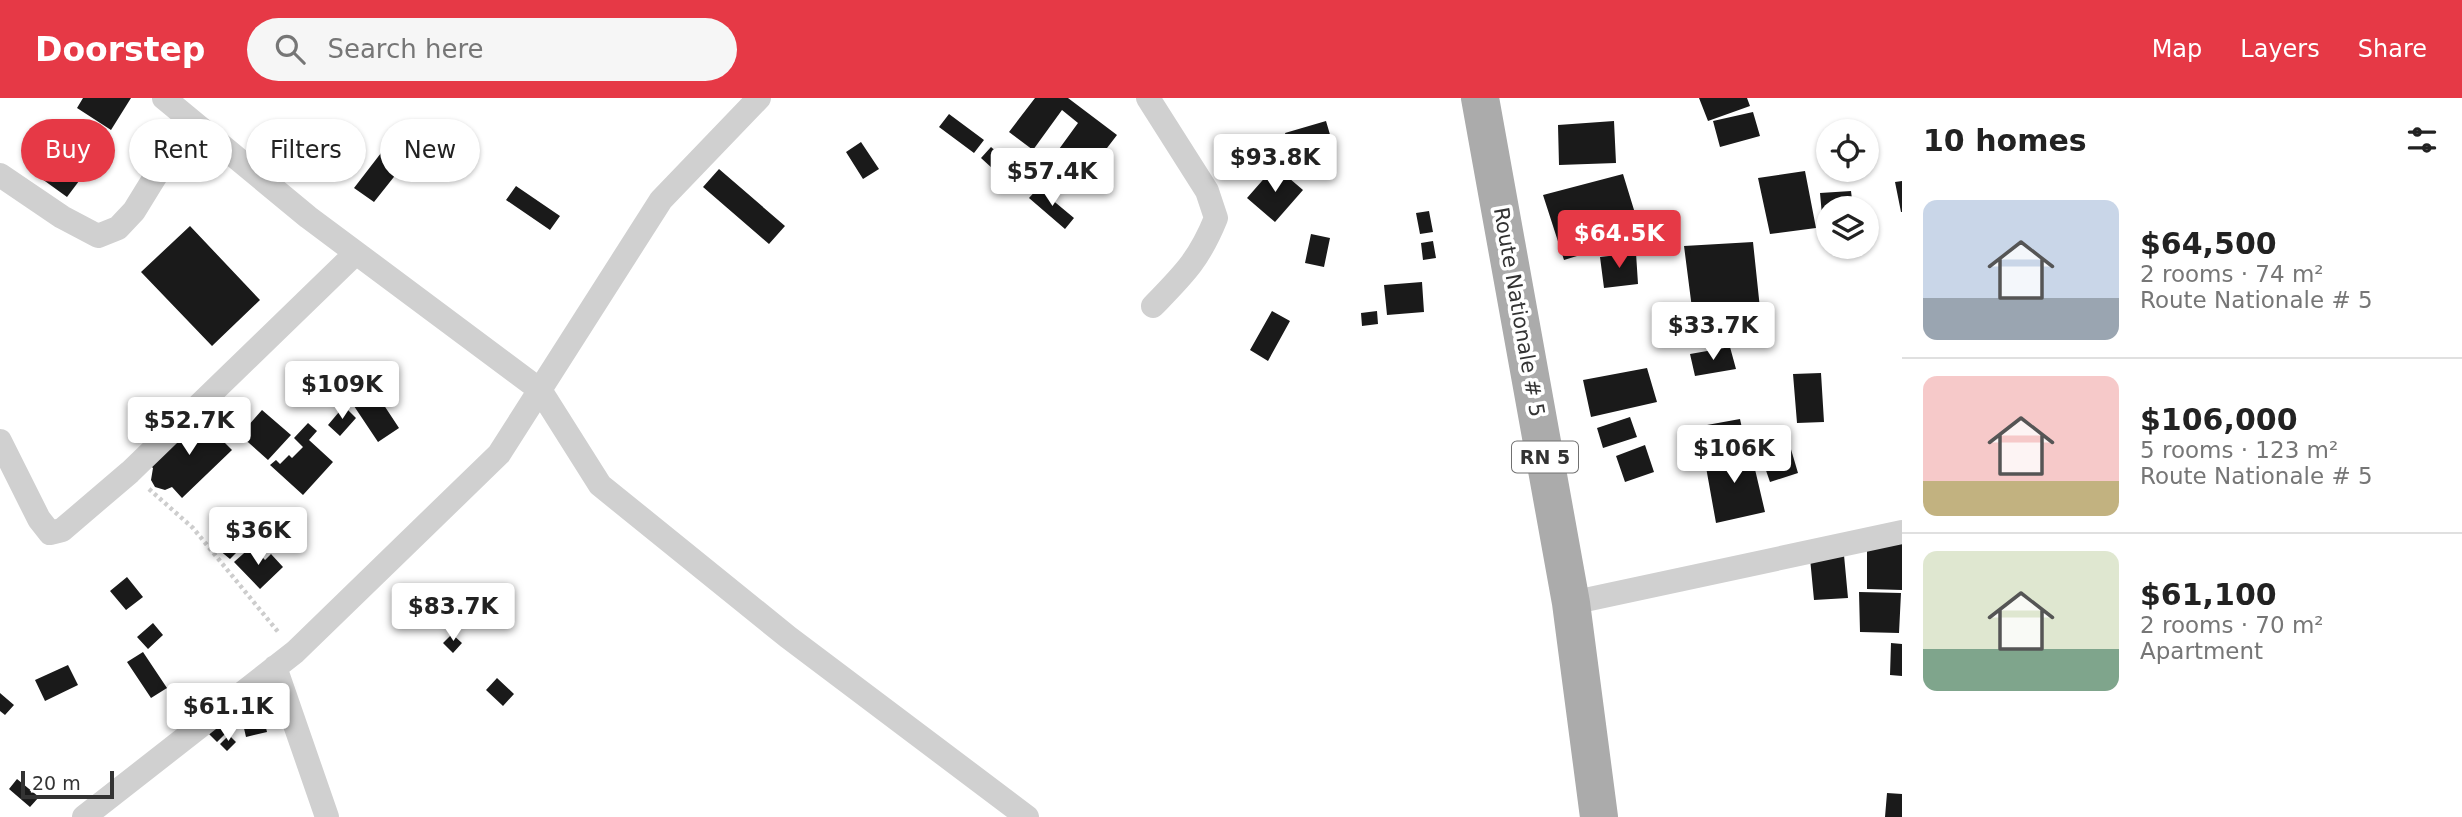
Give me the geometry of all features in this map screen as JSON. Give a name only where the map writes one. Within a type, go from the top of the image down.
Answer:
[{"type":"main road","name":"Route Nationale # 5","points":[[1480,98],[1570,603],[1599,817]]},
{"type":"street","points":[[164,98],[189,119]]},
{"type":"street","points":[[84,817],[295,652],[499,454],[661,200],[760,98]]},
{"type":"street","points":[[1148,98],[1207,191],[1216,218],[1203,249],[1153,306]]},
{"type":"street","points":[[232,154],[356,253],[540,390],[600,485],[788,637],[1027,817]]},
{"type":"street","points":[[0,175],[62,217],[98,236],[118,228],[134,211],[152,182]]},
{"type":"street","points":[[0,441],[38,519],[50,533],[62,530],[130,472],[356,253]]},
{"type":"street","points":[[1570,603],[1902,533]]},
{"type":"street","points":[[275,667],[327,817]]},
{"type":"path","points":[[130,472],[192,528],[295,652]]},
{"type":"building","points":[[83,98],[131,98],[115,124],[115,119],[94,119],[77,108]]},
{"type":"building","points":[[1035,98],[1068,98],[1117,135],[1084,178],[1054,156],[1078,123],[1062,110],[1033,150],[1009,132]]},
{"type":"building","points":[[1699,98],[1747,98],[1750,106],[1708,121]]},
{"type":"building","points":[[1753,112],[1760,136],[1720,147],[1713,121]]},
{"type":"building","points":[[949,114],[984,140],[974,153],[939,127]]},
{"type":"building","points":[[1326,121],[1331,138],[1290,150],[1285,133]]},
{"type":"building","points":[[1614,121],[1616,163],[1559,165],[1558,125]]},
{"type":"building","points":[[861,142],[879,169],[863,179],[846,152]]},
{"type":"building","points":[[991,147],[1016,169],[1005,180],[981,158]]},
{"type":"building","points":[[380,154],[380,182],[390,182],[374,202],[354,188],[359,182],[366,182],[366,172]]},
{"type":"building","points":[[1275,166],[1303,190],[1275,222],[1247,198]]},
{"type":"building","points":[[719,169],[785,226],[769,244],[703,187]]},
{"type":"building","points":[[1805,171],[1816,228],[1770,234],[1758,178]]},
{"type":"building","points":[[1623,174],[1642,236],[1564,260],[1543,195]]},
{"type":"building","points":[[1902,181],[1902,212],[1901,212],[1895,182]]},
{"type":"building","points":[[46,182],[78,182],[67,197]]},
{"type":"building","points":[[516,186],[560,216],[550,230],[506,200]]},
{"type":"building","points":[[1038,188],[1074,218],[1065,229],[1029,198]]},
{"type":"building","points":[[1851,191],[1852,196],[1820,196],[1820,193]]},
{"type":"building","points":[[1429,211],[1433,232],[1420,234],[1416,213]]},
{"type":"building","points":[[190,226],[260,300],[212,346],[141,272]]},
{"type":"building","points":[[1311,234],[1330,238],[1324,267],[1305,263]]},
{"type":"building","points":[[1433,241],[1436,258],[1423,260],[1421,243]]},
{"type":"building","points":[[1753,242],[1761,318],[1694,324],[1684,246]]},
{"type":"building","points":[[1636,253],[1638,284],[1604,288],[1600,257]]},
{"type":"building","points":[[1422,282],[1424,312],[1387,315],[1384,285]]},
{"type":"building","points":[[1272,311],[1290,321],[1268,361],[1250,350]]},
{"type":"building","points":[[1377,311],[1378,324],[1362,326],[1361,313]]},
{"type":"building","points":[[1730,347],[1736,369],[1695,376],[1690,354]]},
{"type":"building","points":[[1647,368],[1657,402],[1591,417],[1583,380]]},
{"type":"building","points":[[1821,373],[1824,422],[1797,423],[1793,374]]},
{"type":"building","points":[[350,374],[359,387],[370,384],[399,428],[378,442],[344,391],[349,387],[344,378]]},
{"type":"building","points":[[344,406],[356,418],[340,436],[328,425]]},
{"type":"building","points":[[200,410],[211,421],[207,425],[232,450],[182,498],[172,487],[165,490],[155,487],[151,480],[153,468],[150,465]]},
{"type":"building","points":[[262,410],[291,435],[268,460],[240,435]]},
{"type":"building","points":[[1630,417],[1637,437],[1603,448],[1597,428]]},
{"type":"building","points":[[1740,419],[1745,442],[1714,448],[1707,425]]},
{"type":"building","points":[[308,423],[317,431],[309,440],[333,462],[303,495],[270,465],[276,460],[280,464],[289,455],[292,458],[303,447],[294,438]]},
{"type":"building","points":[[1785,429],[1798,473],[1770,482],[1754,436]]},
{"type":"building","points":[[1645,445],[1654,472],[1625,482],[1616,456]]},
{"type":"building","points":[[1750,448],[1765,512],[1716,523],[1704,456]]},
{"type":"building","points":[[250,513],[263,525],[245,546],[232,534]]},
{"type":"building","points":[[228,541],[238,551],[230,559],[219,550]]},
{"type":"building","points":[[1867,544],[1902,544],[1902,590],[1867,589]]},
{"type":"building","points":[[252,546],[265,560],[271,554],[283,567],[260,589],[234,562]]},
{"type":"building","points":[[1844,555],[1848,598],[1814,600],[1810,558]]},
{"type":"building","points":[[127,577],[143,597],[126,610],[110,591]]},
{"type":"building","points":[[1859,592],[1901,593],[1899,633],[1860,632]]},
{"type":"building","points":[[153,623],[163,635],[148,649],[137,637]]},
{"type":"building","points":[[452,634],[462,643],[453,653],[443,643]]},
{"type":"building","points":[[1891,643],[1902,644],[1902,676],[1890,675]]},
{"type":"building","points":[[143,652],[167,688],[151,698],[127,662]]},
{"type":"building","points":[[68,665],[78,685],[45,701],[35,680]]},
{"type":"building","points":[[497,678],[514,694],[503,706],[486,690]]},
{"type":"building","points":[[0,693],[14,705],[5,715],[0,711]]},
{"type":"building","points":[[258,694],[267,732],[246,737],[237,698]]},
{"type":"building","points":[[218,725],[226,733],[217,742],[209,734]]},
{"type":"building","points":[[229,735],[236,742],[227,751],[220,744]]},
{"type":"building","points":[[17,779],[39,797],[30,807],[9,789]]},
{"type":"building","points":[[1887,793],[1902,794],[1902,817],[1885,817]]}]
